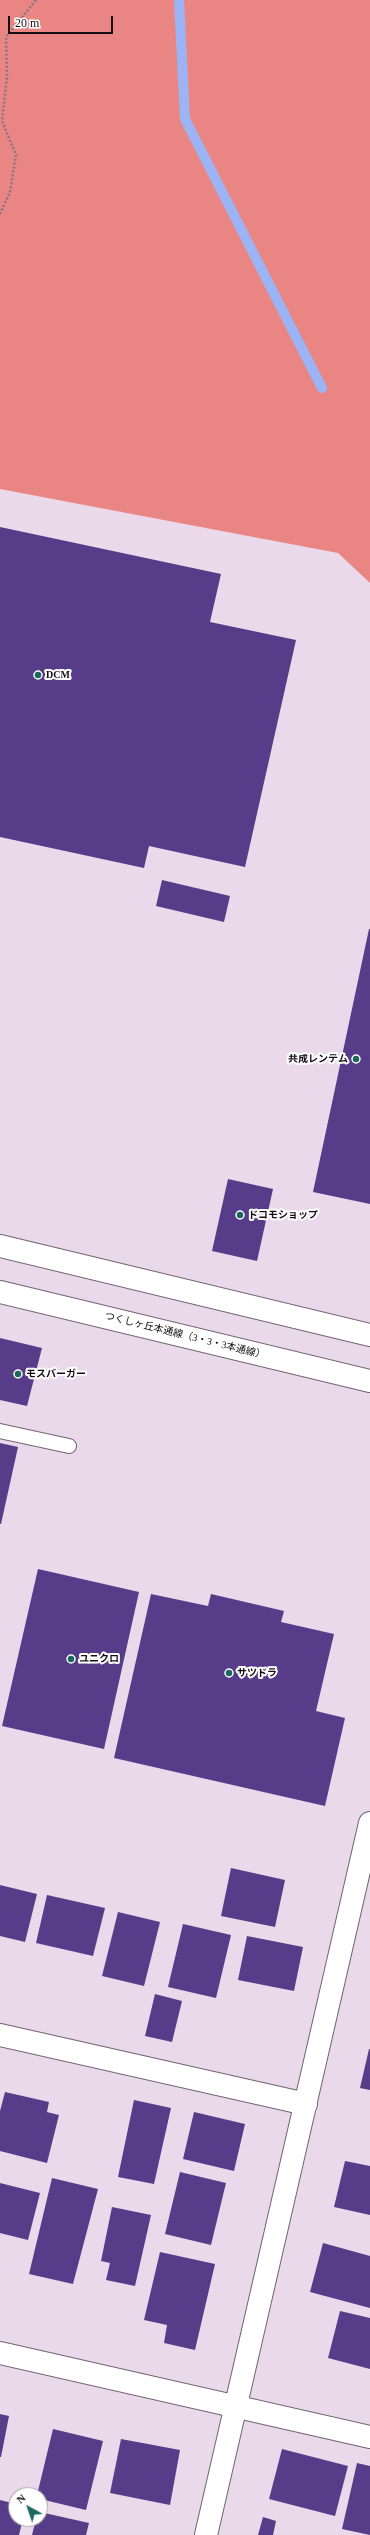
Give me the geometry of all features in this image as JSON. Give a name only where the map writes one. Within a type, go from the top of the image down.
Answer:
[{"type":"street","points":[[1,1251],[370,1335]]},
{"type":"street","name":"つくしヶ丘本通線（3・3・3本通線）","points":[[0,1292],[370,1381]]},
{"type":"street","points":[[206,2535],[370,1823]]},
{"type":"street","points":[[0,2035],[306,2104]]},
{"type":"street","points":[[0,2353],[235,2408],[370,2437]]},
{"type":"lane","points":[[0,1431],[69,1446]]},
{"type":"path","points":[[0,214],[10,192],[16,155],[2,121],[7,76],[6,37],[36,0]]},
{"type":"shaded area","points":[[0,0],[370,0],[370,583],[338,553],[0,489]]},
{"type":"building","points":[[0,527],[221,574],[210,622],[296,640],[245,867],[149,846],[144,868],[0,837]]},
{"type":"building","points":[[162,880],[230,896],[224,922],[156,906]]},
{"type":"building","name":"共成レンテム","points":[[370,929],[370,1204],[313,1192]]},
{"type":"building","points":[[228,1179],[273,1189],[257,1261],[212,1251]]},
{"type":"building","name":"モスバーガー","points":[[0,1338],[42,1348],[27,1406],[0,1400]]},
{"type":"building","points":[[0,1443],[18,1447],[1,1524],[0,1524]]},
{"type":"building","name":"ユニクロ","points":[[38,1569],[139,1592],[104,1749],[2,1726]]},
{"type":"building","name":"サツドラ","points":[[151,1594],[208,1606],[211,1594],[284,1611],[281,1622],[334,1634],[316,1711],[345,1718],[325,1806],[114,1758]]},
{"type":"building","points":[[231,1868],[285,1880],[275,1927],[221,1916]]},
{"type":"building","points":[[0,1885],[37,1894],[25,1942],[0,1936]]},
{"type":"building","points":[[47,1895],[105,1908],[93,1956],[36,1943]]},
{"type":"building","points":[[118,1912],[160,1922],[144,1986],[102,1976]]},
{"type":"building","points":[[183,1924],[231,1935],[216,1998],[168,1987]]},
{"type":"building","points":[[247,1936],[303,1947],[294,1991],[238,1980]]},
{"type":"building","points":[[155,1994],[182,2001],[172,2042],[145,2036]]},
{"type":"building","points":[[370,2049],[370,2090],[360,2088]]},
{"type":"building","points":[[5,2092],[49,2102],[47,2112],[59,2115],[47,2163],[0,2151],[0,2111]]},
{"type":"building","points":[[134,2100],[171,2108],[154,2184],[118,2177]]},
{"type":"building","points":[[194,2112],[245,2124],[234,2171],[183,2159]]},
{"type":"building","points":[[345,2161],[370,2166],[370,2215],[334,2207]]},
{"type":"building","points":[[180,2172],[226,2183],[211,2245],[165,2234]]},
{"type":"building","points":[[52,2178],[98,2189],[73,2284],[29,2274]]},
{"type":"building","points":[[0,2183],[40,2193],[28,2240],[0,2233]]},
{"type":"building","points":[[112,2207],[151,2215],[135,2286],[106,2280],[110,2263],[101,2261]]},
{"type":"building","points":[[323,2243],[370,2256],[370,2308],[310,2292]]},
{"type":"building","points":[[160,2252],[215,2264],[195,2350],[164,2343],[167,2325],[144,2320]]},
{"type":"building","points":[[340,2311],[370,2318],[370,2369],[328,2358]]},
{"type":"building","points":[[0,2414],[9,2416],[1,2457],[0,2457]]},
{"type":"building","points":[[53,2429],[103,2441],[86,2510],[48,2501],[48,2487],[39,2487]]},
{"type":"building","points":[[121,2439],[180,2450],[170,2505],[110,2493]]},
{"type":"building","points":[[282,2449],[348,2466],[335,2516],[269,2499]]},
{"type":"building","points":[[357,2463],[370,2466],[370,2535],[342,2529]]},
{"type":"building","points":[[0,2500],[8,2502],[8,2527],[21,2527],[19,2535],[0,2535]]},
{"type":"building","points":[[48,2514],[89,2523],[86,2535],[32,2535],[34,2527],[48,2527]]},
{"type":"building","points":[[263,2517],[276,2521],[273,2535],[258,2535]]},
{"type":"waterway","points":[[179,0],[185,119],[322,388]]},
{"type":"place","name":"DCM","points":[[38,675]]},
{"type":"place","name":"共成レンテム","points":[[356,1059]]},
{"type":"place","name":"ドコモショップ","points":[[240,1215]]},
{"type":"place","name":"モスバーガー","points":[[18,1374]]},
{"type":"place","name":"ユニクロ","points":[[71,1659]]},
{"type":"place","name":"サツドラ","points":[[229,1673]]}]
